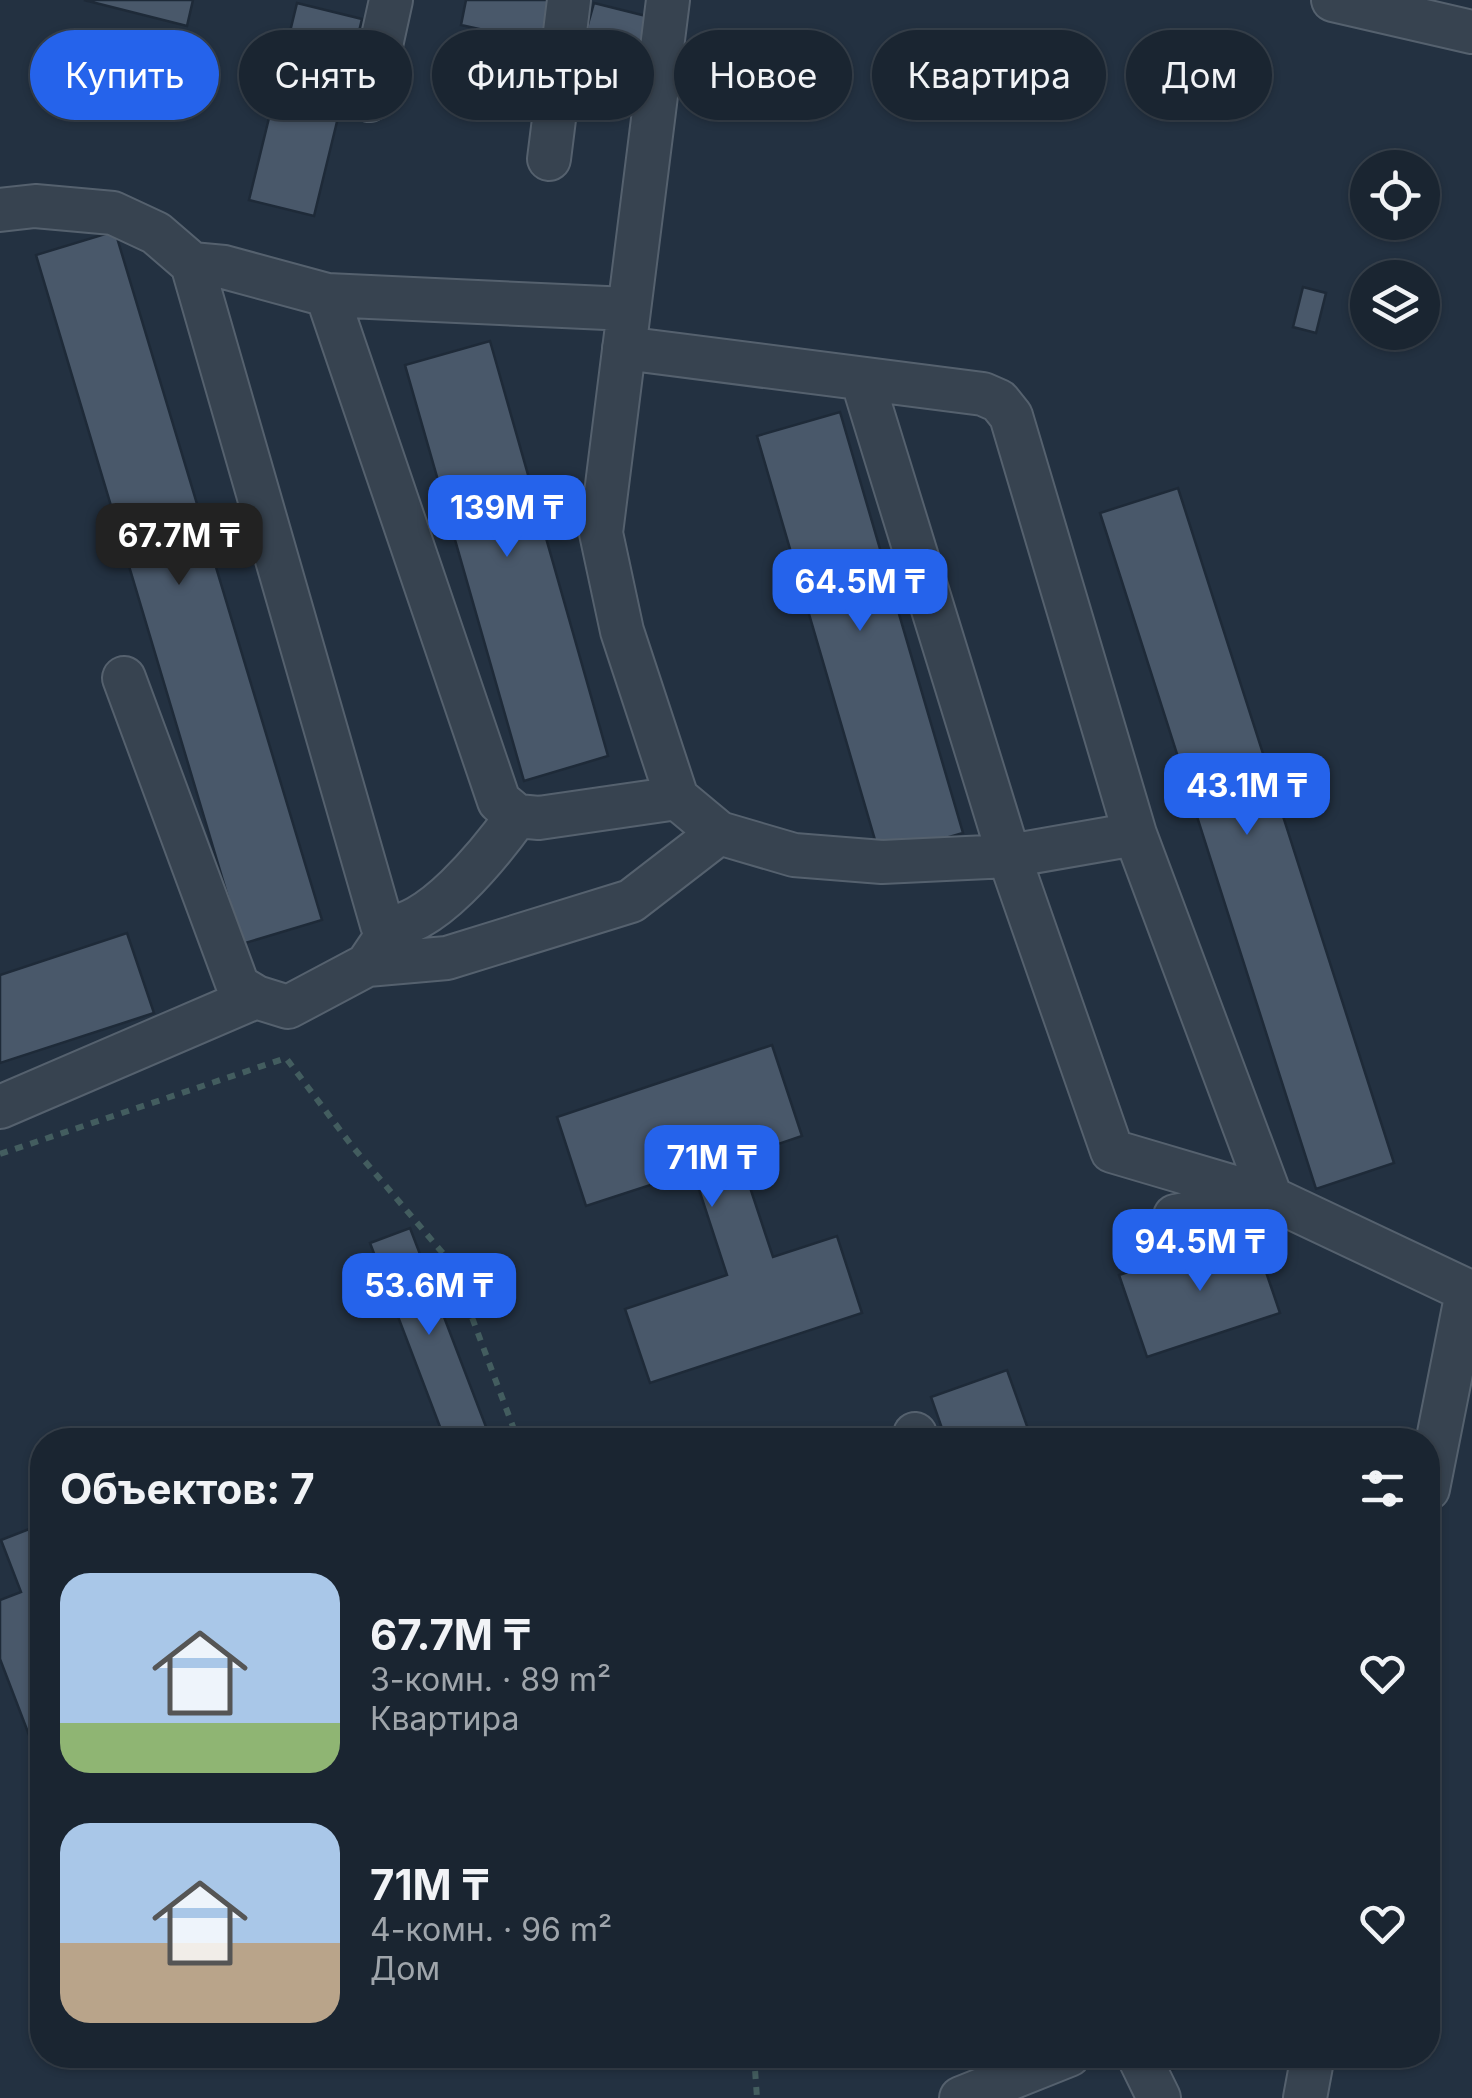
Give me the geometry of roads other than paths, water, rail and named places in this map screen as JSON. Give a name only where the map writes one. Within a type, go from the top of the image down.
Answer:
[{"type":"street","points":[[384,30],[391,0]]},
{"type":"street","points":[[549,159],[570,0]]},
{"type":"street","points":[[668,0],[601,534],[622,631],[678,798],[720,833],[794,855],[882,862],[1009,856],[1135,834]]},
{"type":"street","points":[[1334,0],[1472,32]]},
{"type":"street","points":[[0,210],[35,206],[113,213],[156,233],[192,264],[382,925],[392,928],[407,924],[479,868],[517,816]]},
{"type":"street","points":[[192,264],[224,267],[327,295],[626,329],[862,379],[983,394],[999,401],[1011,416],[1135,834],[1272,1198]]},
{"type":"street","points":[[327,295],[499,801],[517,816],[539,818],[678,798]]},
{"type":"street","points":[[862,379],[1009,856],[1112,1152],[1272,1198],[1470,1292],[1440,1433]]},
{"type":"street","points":[[124,678],[238,986],[256,997],[288,1007],[367,966],[446,958],[631,901],[720,833]]},
{"type":"street","points":[[367,966],[392,928]]},
{"type":"street","points":[[0,1106],[256,997]]},
{"type":"street","points":[[1175,1216],[1272,1198]]},
{"type":"street","points":[[961,2098],[1036,2068]]},
{"type":"street","points":[[1144,2068],[1159,2098]]},
{"type":"street","points":[[1304,2098],[1310,2068]]}]
